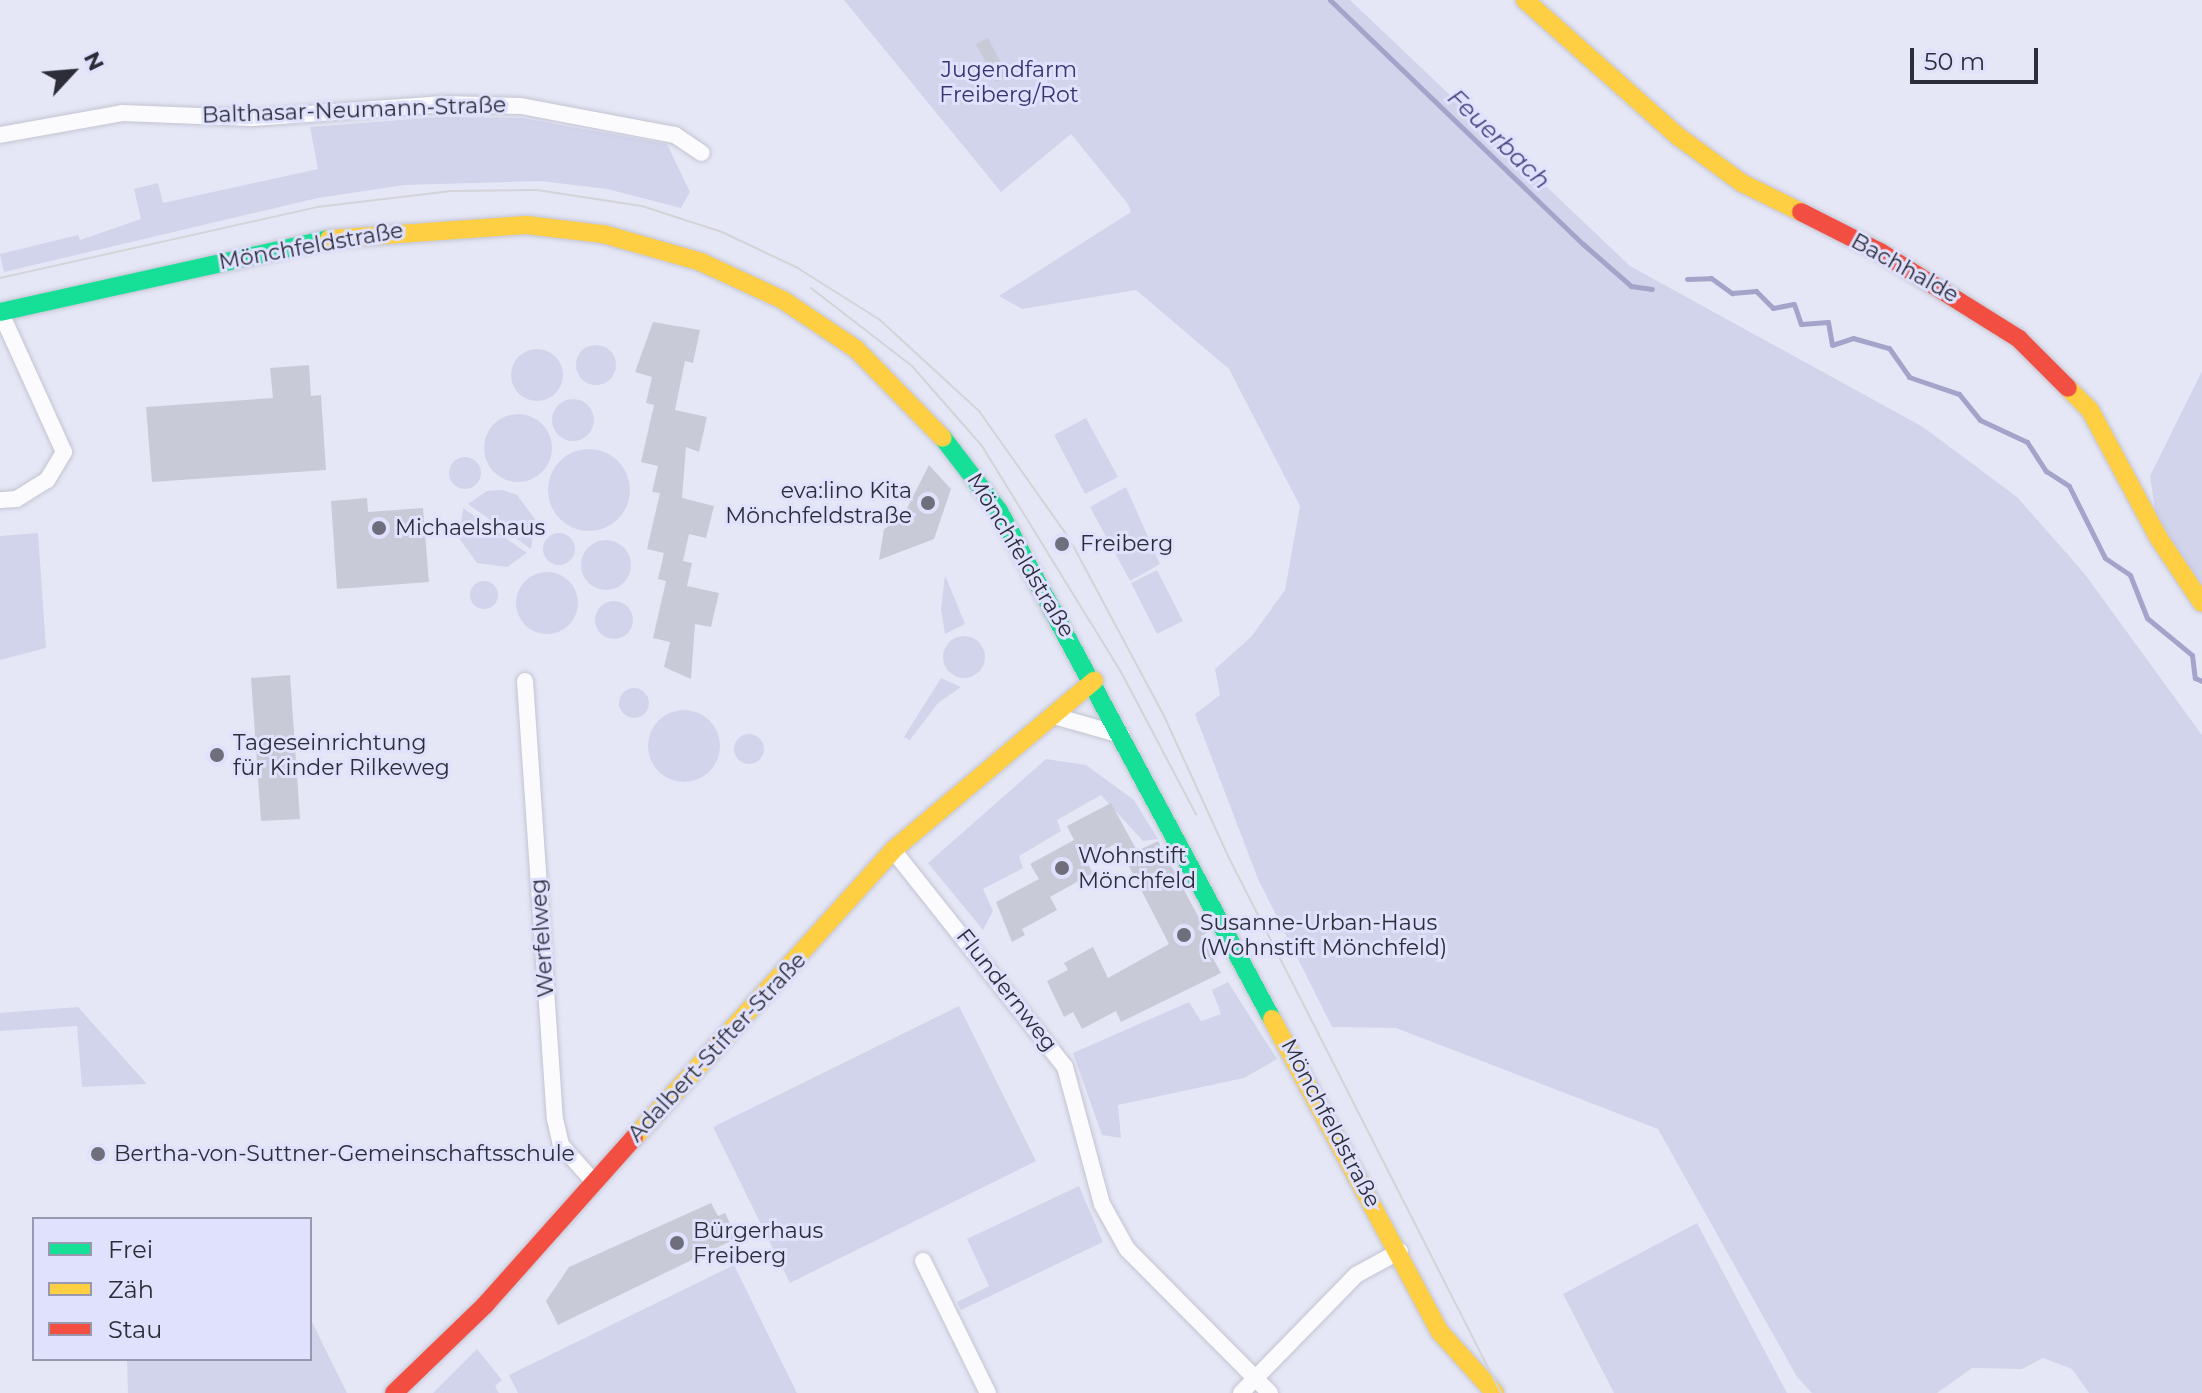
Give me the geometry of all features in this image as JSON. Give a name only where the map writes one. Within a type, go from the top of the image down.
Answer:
[{"type":"main road","name":"Bachhalde","points":[[1527,4],[1742,183],[1892,258],[2019,339],[2095,418],[2158,537],[2202,603]]},
{"type":"main road","name":"Mönchfeldstraße","points":[[0,311],[334,238],[440,225],[566,228],[701,262],[815,320],[926,416],[999,511],[1094,681],[1457,1358],[1495,1393]]},
{"type":"main road","name":"Adalbert-Stifter-Straße","points":[[394,1393],[429,1361],[594,1182],[893,850],[1094,681]]},
{"type":"street","name":"Balthasar-Neumann-Straße","points":[[0,135],[122,113],[252,118],[443,104],[521,106],[675,135],[702,153]]},
{"type":"street","points":[[0,311],[64,452],[47,480],[16,499],[0,500]]},
{"type":"street","name":"Werfelweg","points":[[525,681],[555,1119],[561,1145],[594,1182]]},
{"type":"street","points":[[1054,716],[1122,736]]},
{"type":"street","name":"Flundernweg","points":[[893,850],[1065,1067],[1102,1204],[1127,1249],[1270,1393]]},
{"type":"street","points":[[1241,1393],[1253,1374],[1356,1275],[1400,1251]]},
{"type":"street","points":[[923,1261],[988,1393]]},
{"type":"green space","name":"Jugendfarm Freiberg/Rot","points":[[844,0],[1350,0],[1630,266],[1923,427],[2017,497],[2084,573],[2202,735],[2202,1393],[2089,1393],[2072,1369],[2043,1358],[2022,1369],[1972,1368],[1937,1393],[1812,1393],[1797,1377],[1658,1129],[1396,1028],[1332,1027],[1258,879],[1195,714],[1220,695],[1215,669],[1251,637],[1285,590],[1300,506],[1229,369],[1136,290],[1022,309],[999,296],[1131,212],[1128,204],[1071,134],[1001,192]]},
{"type":"green space","points":[[440,117],[522,118],[667,144],[690,192],[681,208],[607,189],[540,181],[404,185],[318,198],[4,272],[0,254],[78,235],[80,240],[141,219],[134,189],[158,183],[163,203],[318,169],[310,127]]},
{"type":"green space","points":[[596,345],[610,351],[616,365],[610,379],[596,385],[582,379],[576,365],[582,351]]},
{"type":"green space","points":[[537,349],[555,357],[563,375],[555,393],[537,401],[519,393],[511,375],[519,357]]},
{"type":"green space","points":[[2202,371],[2202,587],[2157,523],[2150,476]]},
{"type":"green space","points":[[573,399],[588,405],[594,420],[588,435],[573,441],[558,435],[552,420],[558,405]]},
{"type":"green space","points":[[518,414],[542,424],[552,448],[542,472],[518,482],[494,472],[484,448],[494,424]]},
{"type":"green space","points":[[1086,418],[1118,477],[1085,494],[1054,435]]},
{"type":"green space","points":[[589,449],[605,453],[618,461],[626,474],[630,490],[626,506],[618,519],[605,527],[589,531],[573,527],[560,519],[552,506],[548,490],[552,474],[560,461],[573,453]]},
{"type":"green space","points":[[465,457],[476,462],[481,473],[476,484],[465,489],[454,484],[449,473],[454,462]]},
{"type":"green space","points":[[1126,487],[1160,564],[1130,581],[1090,507]]},
{"type":"green space","points":[[503,490],[517,495],[535,519],[531,549],[468,504],[487,491]]},
{"type":"green space","points":[[463,508],[527,553],[507,567],[477,563],[459,538]]},
{"type":"green space","points":[[38,533],[46,648],[0,660],[0,536]]},
{"type":"green space","points":[[559,533],[571,537],[575,549],[571,561],[559,565],[547,561],[543,549],[547,537]]},
{"type":"green space","points":[[596,541],[616,541],[630,555],[630,575],[616,589],[596,589],[582,575],[582,555]]},
{"type":"green space","points":[[1157,570],[1183,621],[1157,634],[1131,583]]},
{"type":"green space","points":[[541,572],[553,572],[569,581],[576,591],[576,615],[569,625],[553,634],[541,634],[521,620],[516,609],[516,597],[530,577]]},
{"type":"green space","points":[[945,575],[965,624],[945,634],[941,609]]},
{"type":"green space","points":[[484,581],[494,585],[498,595],[494,605],[484,609],[474,605],[470,595],[474,585]]},
{"type":"green space","points":[[614,601],[627,607],[633,620],[627,633],[614,639],[601,633],[595,620],[601,607]]},
{"type":"green space","points":[[964,636],[979,642],[985,657],[979,672],[964,678],[949,672],[943,657],[949,642]]},
{"type":"green space","points":[[941,678],[961,687],[938,703],[910,740],[904,737]]},
{"type":"green space","points":[[634,688],[645,692],[649,703],[645,714],[634,718],[623,714],[619,703],[623,692]]},
{"type":"green space","points":[[684,710],[704,716],[714,726],[720,746],[714,766],[704,776],[684,782],[664,776],[654,766],[648,746],[654,726],[664,716]]},
{"type":"green space","points":[[749,734],[755,735],[763,743],[763,755],[755,763],[749,764],[743,763],[735,755],[734,749],[735,743],[743,735]]},
{"type":"green space","points":[[1046,759],[1086,765],[1134,800],[1158,839],[1143,841],[1101,795],[1057,820],[1061,831],[1019,856],[1023,868],[983,889],[993,911],[983,930],[928,863]]},
{"type":"green space","points":[[1228,982],[1277,1059],[1244,1078],[1118,1105],[1121,1138],[1102,1135],[1073,1053],[1189,1002],[1201,1021],[1221,1014],[1212,990]]},
{"type":"green space","points":[[959,1006],[1036,1161],[790,1283],[713,1127]]},
{"type":"green space","points":[[78,1007],[147,1084],[82,1087],[77,1026],[0,1031],[0,1013]]},
{"type":"green space","points":[[1079,1186],[1103,1242],[961,1310],[957,1302],[989,1286],[967,1239]]},
{"type":"green space","points":[[1697,1223],[1787,1393],[1614,1393],[1563,1294]]},
{"type":"green space","points":[[734,1265],[797,1393],[518,1393],[509,1375]]},
{"type":"green space","points":[[312,1322],[347,1393],[128,1393],[127,1361],[312,1361]]},
{"type":"green space","points":[[477,1349],[502,1380],[495,1386],[499,1393],[433,1393]]},
{"type":"building","points":[[988,38],[1008,76],[996,82],[976,44]]},
{"type":"building","points":[[653,322],[700,330],[693,363],[685,361],[675,410],[707,417],[699,452],[686,447],[682,498],[714,506],[706,538],[689,534],[683,561],[692,563],[687,586],[719,593],[711,627],[695,624],[691,679],[664,667],[670,642],[653,638],[666,581],[658,579],[664,553],[647,549],[660,493],[652,492],[658,466],[641,462],[654,405],[646,403],[652,377],[635,372]]},
{"type":"building","points":[[309,365],[311,396],[321,395],[326,470],[152,482],[146,407],[273,398],[270,368]]},
{"type":"building","name":"eva:lino Kita Mönchfeldstraße","points":[[929,465],[951,489],[934,539],[879,560],[884,529],[902,518]]},
{"type":"building","name":"Michaelshaus","points":[[367,498],[368,512],[423,508],[429,582],[337,589],[331,501]]},
{"type":"building","points":[[290,675],[300,819],[261,821],[251,678]]},
{"type":"building","name":"Susanne-Urban-Haus (Wohnstift Mönchfeld)","points":[[1111,803],[1137,851],[1158,841],[1207,933],[1201,936],[1221,973],[1121,1022],[1116,1011],[1082,1029],[1073,1012],[1064,1017],[1047,981],[1068,970],[1064,963],[1093,947],[1108,978],[1169,944],[1117,843],[1086,860],[1093,873],[1050,897],[1057,910],[1022,929],[1025,935],[1012,942],[996,902],[1039,879],[1030,864],[1074,840],[1067,826]]},
{"type":"building","points":[[711,1203],[718,1216],[725,1213],[737,1238],[558,1325],[546,1301],[569,1267]]},
{"type":"waterway","name":"Feuerbach","points":[[1330,0],[1583,244],[1631,286],[1652,289]]},
{"type":"waterway","name":"Feuerbach","points":[[1687,279],[1711,278],[1732,293],[1756,291],[1773,308],[1794,304],[1801,324],[1828,322],[1832,345],[1853,338],[1889,348],[1909,377],[1959,394],[1980,420],[2027,442],[2046,471],[2069,486],[2105,558],[2130,575],[2147,618],[2192,655],[2195,678],[2202,681]]},
{"type":"tram line","points":[[0,278],[317,207],[451,191],[537,190],[642,206],[722,232],[796,267],[880,320],[979,411],[1069,538],[1164,716],[1229,858],[1501,1393]]},
{"type":"tram line","points":[[811,288],[912,366],[982,446],[1121,672],[1196,814]]},
{"type":"traffic: fast","points":[[0,312],[329,239]]},
{"type":"traffic: fast","points":[[943,438],[999,511],[1272,1019]]},
{"type":"traffic: slow","points":[[1525,0],[1679,137],[1742,183],[1801,212]]},
{"type":"traffic: slow","points":[[329,239],[526,225],[603,234],[701,262],[783,300],[856,349],[943,438]]},
{"type":"traffic: slow","points":[[2068,388],[2090,410],[2158,537],[2202,603]]},
{"type":"traffic: slow","points":[[634,1138],[893,850],[1094,681]]},
{"type":"traffic: slow","points":[[1272,1019],[1440,1332],[1495,1393]]},
{"type":"traffic: jam","points":[[1801,212],[1880,252],[2019,339],[2068,388]]},
{"type":"traffic: jam","points":[[394,1393],[485,1305],[634,1138]]},
{"type":"place","name":"eva:lino Kita Mönchfeldstraße","points":[[928,503]]},
{"type":"place","name":"Michaelshaus","points":[[379,528]]},
{"type":"place","name":"Freiberg","points":[[1062,544]]},
{"type":"place","name":"Tageseinrichtung für Kinder Rilkeweg","points":[[217,755]]},
{"type":"place","name":"Wohnstift Mönchfeld","points":[[1062,868]]},
{"type":"place","name":"Susanne-Urban-Haus (Wohnstift Mönchfeld)","points":[[1184,935]]},
{"type":"place","name":"Bertha-von-Suttner-Gemeinschaftsschule","points":[[98,1154]]},
{"type":"place","name":"Bürgerhaus Freiberg","points":[[677,1243]]}]
